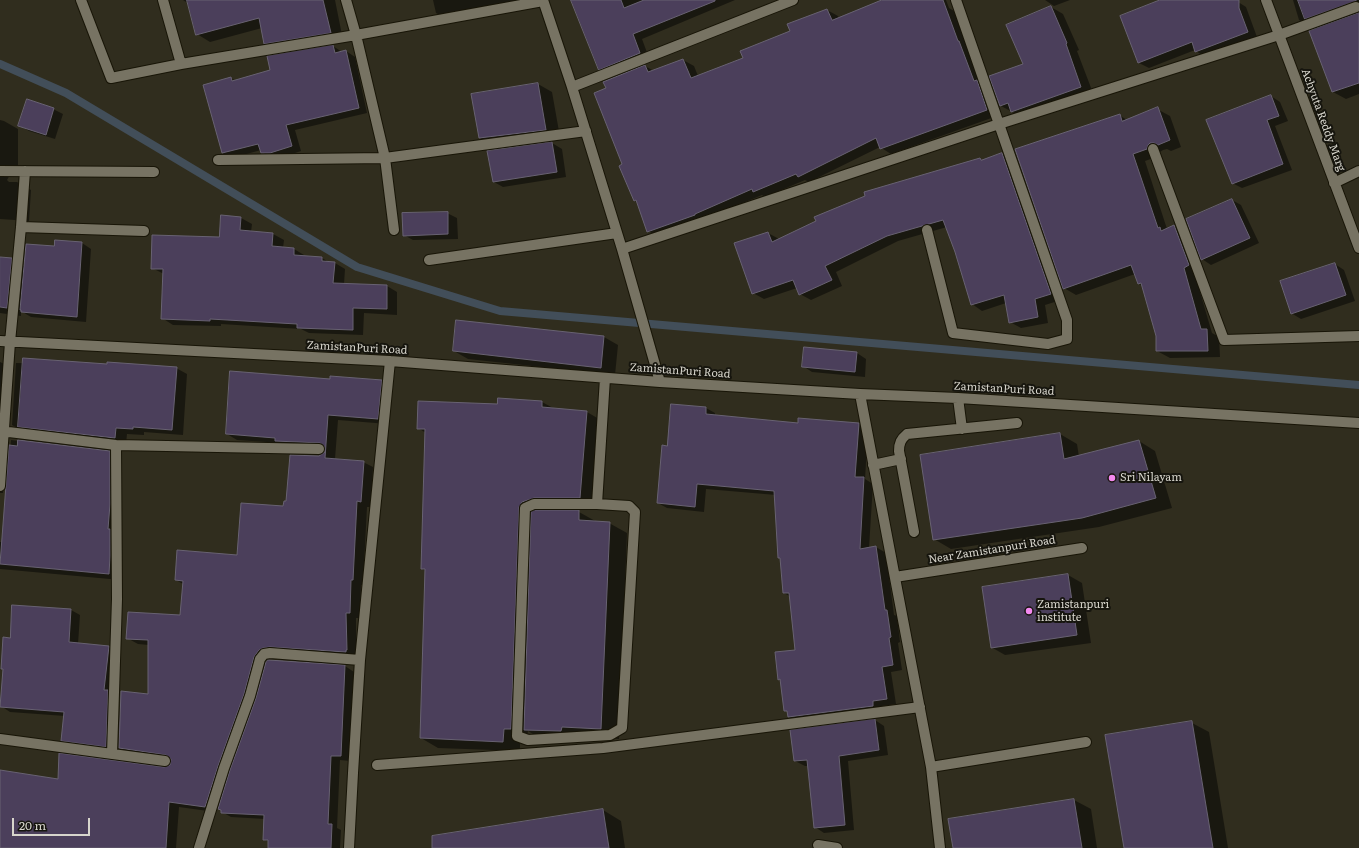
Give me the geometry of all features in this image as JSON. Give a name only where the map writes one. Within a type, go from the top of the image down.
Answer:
[{"type":"street","points":[[81,0],[111,78],[181,64],[356,35],[543,0],[586,131],[632,281],[660,382]]},
{"type":"street","points":[[163,0],[181,64]]},
{"type":"street","points":[[346,0],[356,35],[385,158],[394,230]]},
{"type":"street","points":[[572,87],[793,0]]},
{"type":"street","points":[[927,230],[953,333],[1048,344],[1067,339],[1067,320],[956,0]]},
{"type":"street","name":"Achyuta Reddy Marg","points":[[1266,0],[1359,248]]},
{"type":"street","points":[[622,249],[999,124],[1279,35],[1356,7]]},
{"type":"street","points":[[218,160],[385,158],[586,131]]},
{"type":"street","points":[[1153,150],[1224,340],[1359,336]]},
{"type":"street","points":[[0,171],[154,172]]},
{"type":"street","points":[[0,486],[5,342],[21,227],[24,171]]},
{"type":"street","points":[[1334,183],[1359,171]]},
{"type":"street","points":[[21,227],[144,231]]},
{"type":"street","points":[[429,260],[617,233]]},
{"type":"street","name":"ZamistanPuri Road","points":[[5,342],[390,361],[660,382],[860,394],[958,398],[1359,423]]},
{"type":"street","points":[[349,848],[352,773],[360,660],[390,361]]},
{"type":"street","points":[[597,504],[605,378]]},
{"type":"street","points":[[860,394],[873,465],[900,576],[920,707],[931,767],[940,848]]},
{"type":"street","points":[[958,398],[962,429]]},
{"type":"street","points":[[914,532],[899,444],[902,439],[907,434],[1017,423]]},
{"type":"street","points":[[2,431],[116,445],[318,449]]},
{"type":"street","points":[[112,754],[117,599],[116,445]]},
{"type":"street","points":[[873,465],[901,459]]},
{"type":"street","points":[[534,504],[597,504],[629,506],[635,512],[622,728],[610,735],[528,740],[517,736],[525,508],[534,504]]},
{"type":"street","name":"Near Zamistanpuri Road","points":[[900,576],[1082,548]]},
{"type":"street","points":[[198,848],[224,768],[250,696],[260,659],[264,654],[270,653],[360,660]]},
{"type":"street","points":[[377,765],[603,748],[920,707]]},
{"type":"street","points":[[0,739],[164,761]]},
{"type":"street","points":[[931,767],[1086,742]]},
{"type":"street","points":[[818,845],[837,848]]},
{"type":"building","points":[[187,0],[323,0],[331,33],[264,44],[259,18],[196,35]]},
{"type":"building","points":[[571,0],[621,0],[624,8],[644,0],[715,1],[633,34],[640,53],[599,70]]},
{"type":"building","points":[[882,0],[943,0],[974,81],[977,80],[987,110],[880,149],[876,138],[798,177],[796,174],[753,192],[752,189],[695,215],[647,232],[636,200],[634,201],[619,166],[622,164],[594,93],[606,88],[603,82],[645,65],[648,72],[683,59],[691,78],[743,58],[740,51],[790,31],[787,24],[827,9],[832,20]]},
{"type":"building","points":[[1160,0],[1239,0],[1239,8],[1248,32],[1195,52],[1192,42],[1138,63],[1120,16]]},
{"type":"building","points":[[1298,0],[1356,0],[1356,1],[1305,19]]},
{"type":"building","points":[[1051,6],[1067,43],[1066,44],[1081,87],[1011,112],[1008,103],[1000,106],[989,76],[1023,64],[1006,25]]},
{"type":"building","points":[[1359,13],[1359,83],[1332,92],[1309,31]]},
{"type":"building","points":[[333,45],[335,53],[346,50],[359,108],[286,125],[292,146],[270,153],[261,153],[258,144],[222,153],[203,85],[231,77],[232,81],[270,70],[267,56]]},
{"type":"building","points":[[538,83],[546,130],[479,138],[471,94]]},
{"type":"building","points":[[1271,95],[1279,116],[1267,120],[1283,164],[1232,184],[1206,120]]},
{"type":"building","points":[[27,99],[54,108],[46,135],[18,126]]},
{"type":"building","points":[[1158,107],[1170,140],[1158,145],[1150,143],[1147,149],[1133,154],[1158,228],[1160,227],[1161,231],[1174,225],[1189,265],[1184,268],[1201,329],[1207,329],[1208,351],[1156,351],[1156,336],[1141,283],[1138,284],[1131,265],[1063,289],[1015,149],[1120,114],[1122,121]]},
{"type":"building","points":[[552,142],[557,172],[493,182],[487,151]]},
{"type":"building","points":[[1002,153],[1051,294],[1035,299],[1038,317],[1009,323],[1004,295],[971,305],[955,252],[943,220],[887,236],[825,266],[832,280],[799,295],[793,280],[752,294],[734,243],[768,232],[772,242],[816,221],[814,217],[865,196],[864,192]]},
{"type":"building","points":[[1232,199],[1250,238],[1201,260],[1186,219]]},
{"type":"building","points":[[448,212],[448,234],[403,236],[402,213]]},
{"type":"building","points":[[221,215],[241,217],[240,230],[273,233],[272,246],[294,248],[294,255],[322,257],[322,261],[335,262],[333,283],[387,285],[387,309],[353,308],[353,330],[297,328],[297,324],[210,319],[210,321],[161,319],[163,269],[151,269],[152,235],[219,237]]},
{"type":"building","points":[[55,240],[82,242],[77,317],[21,312],[20,310],[26,244],[54,246]]},
{"type":"building","points":[[0,257],[12,258],[7,308],[0,307]]},
{"type":"building","points":[[1335,263],[1346,295],[1291,314],[1280,281]]},
{"type":"building","points":[[456,320],[604,336],[601,368],[453,351]]},
{"type":"building","points":[[804,347],[857,352],[855,372],[802,367]]},
{"type":"building","points":[[23,358],[177,367],[172,430],[133,427],[133,429],[116,428],[115,438],[18,427]]},
{"type":"building","points":[[230,371],[330,379],[330,376],[382,380],[378,419],[328,415],[325,458],[364,461],[361,502],[357,501],[350,613],[346,613],[347,650],[346,652],[270,647],[259,650],[254,657],[244,694],[205,807],[169,802],[166,848],[0,848],[0,770],[58,779],[59,753],[164,767],[170,765],[171,759],[166,755],[119,748],[121,691],[148,694],[148,640],[126,639],[128,612],[180,615],[183,581],[175,580],[177,550],[237,555],[241,503],[283,506],[284,501],[286,501],[290,455],[319,456],[325,452],[324,446],[320,443],[275,441],[275,438],[226,434]]},
{"type":"building","points":[[498,398],[542,401],[542,407],[587,411],[580,498],[534,498],[522,502],[519,507],[511,729],[504,729],[503,742],[420,738],[425,569],[421,569],[425,429],[417,429],[418,401],[497,404]]},
{"type":"building","points":[[671,404],[706,407],[706,414],[798,423],[798,418],[859,423],[855,477],[864,477],[860,549],[876,546],[885,610],[887,610],[891,637],[889,638],[893,665],[882,667],[887,699],[873,701],[873,706],[788,717],[787,711],[784,711],[780,679],[778,680],[775,652],[795,650],[789,593],[783,593],[780,558],[778,558],[774,491],[697,484],[695,507],[657,503],[662,445],[667,446]]},
{"type":"building","points":[[1060,433],[1064,459],[1139,440],[1156,498],[1082,518],[933,540],[920,455]]},
{"type":"building","points":[[18,440],[110,451],[110,504],[108,529],[110,529],[109,574],[0,564],[9,445],[17,446]]},
{"type":"building","points":[[535,510],[579,510],[579,520],[610,522],[601,729],[562,727],[561,731],[524,730],[531,512]]},
{"type":"building","name":"Zamistanpuri institute","points":[[1068,574],[1077,635],[991,648],[982,587]]},
{"type":"building","points":[[12,605],[71,609],[69,642],[109,646],[104,690],[108,690],[106,747],[61,741],[64,712],[0,707],[3,669],[1,669],[3,637],[10,638]]},
{"type":"building","points":[[268,660],[345,665],[341,756],[331,756],[328,824],[332,824],[331,848],[268,848],[268,840],[263,840],[264,815],[221,813],[221,810],[218,809],[230,770],[256,698],[266,662]]},
{"type":"building","points":[[875,719],[879,750],[839,756],[845,825],[814,828],[807,760],[794,761],[790,730]]},
{"type":"building","points":[[1192,721],[1213,848],[1124,848],[1105,735]]},
{"type":"building","points":[[1074,799],[1082,848],[953,848],[948,819]]},
{"type":"building","points":[[603,809],[609,848],[432,848],[432,836]]},
{"type":"waterway","points":[[0,64],[66,93],[357,267],[500,311],[1359,385]]},
{"type":"place","name":"Sri Nilayam","points":[[1112,478]]},
{"type":"place","name":"Zamistanpuri institute","points":[[1029,611]]}]
